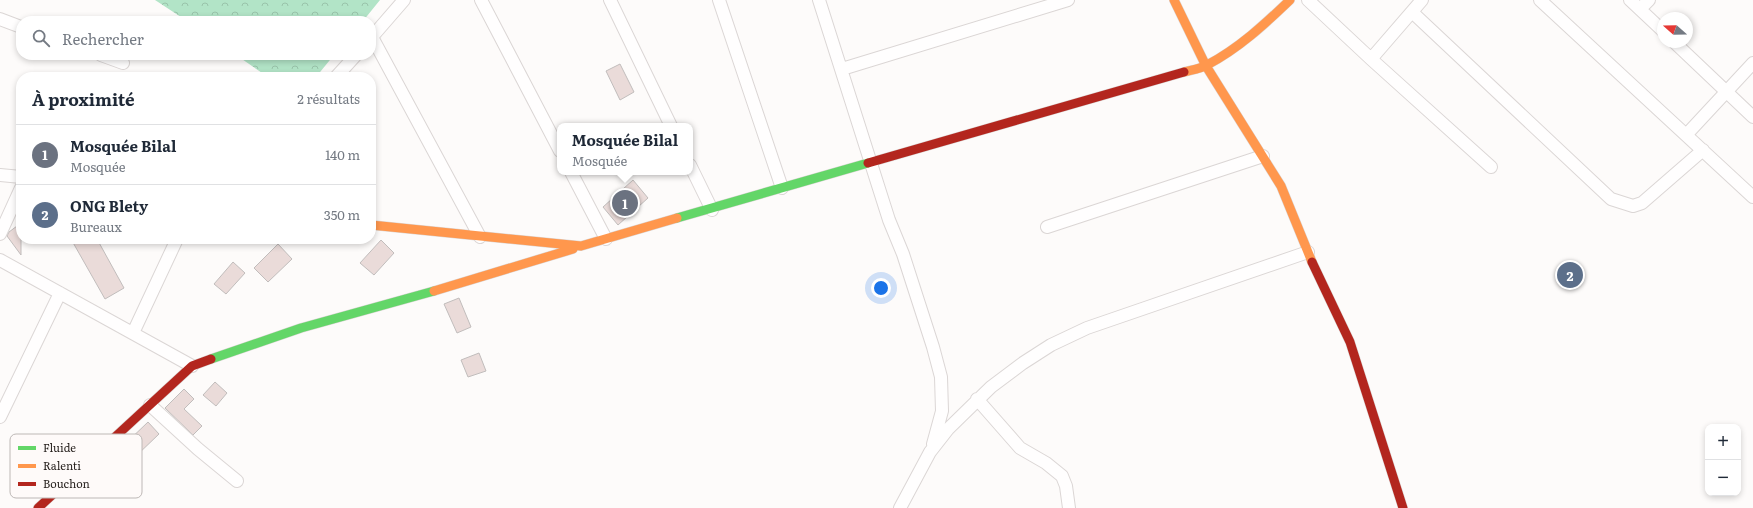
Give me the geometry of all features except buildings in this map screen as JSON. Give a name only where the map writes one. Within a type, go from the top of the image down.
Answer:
[{"type":"street","points":[[376,33],[404,0]]},
{"type":"street","points":[[481,0],[557,145]]},
{"type":"street","points":[[610,0],[670,123]]},
{"type":"street","points":[[719,0],[782,188]]},
{"type":"street","points":[[819,0],[889,220],[903,254],[934,347],[941,377],[942,411],[930,452]]},
{"type":"street","points":[[842,69],[1068,0]]},
{"type":"street","points":[[1174,0],[1206,66],[1263,156],[1280,186],[1308,252],[1350,342],[1403,508]]},
{"type":"street","points":[[118,434],[192,366],[301,328],[459,284],[581,246],[712,210],[782,188],[872,164],[1206,66],[1240,44],[1273,17],[1290,0]]},
{"type":"street","points":[[1308,0],[1371,60],[1491,167]]},
{"type":"street","points":[[1371,60],[1422,0]]},
{"type":"street","points":[[1540,0],[1687,134],[1753,197]]},
{"type":"street","points":[[1630,0],[1657,25]]},
{"type":"street","points":[[1640,9],[1649,0]]},
{"type":"street","points":[[1412,12],[1612,200],[1633,206],[1642,203],[1703,150]]},
{"type":"street","points":[[0,19],[16,25]]},
{"type":"street","points":[[376,45],[480,237]]},
{"type":"street","points":[[1680,48],[1753,117]]},
{"type":"street","points":[[115,60],[123,63]]},
{"type":"street","points":[[341,72],[351,60]]},
{"type":"street","points":[[1687,134],[1753,63]]},
{"type":"street","points":[[1047,227],[1263,156]]},
{"type":"street","points":[[693,171],[712,210]]},
{"type":"street","points":[[0,175],[16,177]]},
{"type":"street","points":[[573,175],[606,239]]},
{"type":"street","points":[[0,234],[16,199]]},
{"type":"street","points":[[376,226],[581,246]]},
{"type":"street","points":[[133,333],[174,244]]},
{"type":"street","points":[[900,508],[930,452],[948,429],[991,387],[1023,363],[1051,345],[1087,328],[1308,252]]},
{"type":"street","points":[[0,260],[192,366]]},
{"type":"street","points":[[0,417],[60,293]]},
{"type":"street","points":[[977,399],[1020,448],[1046,463],[1062,476],[1066,486],[1069,508]]},
{"type":"street","points":[[150,405],[198,449],[237,481]]},
{"type":"street","points":[[38,508],[49,498]]},
{"type":"green space","points":[[155,0],[380,0],[367,16],[179,16]]},
{"type":"green space","points":[[243,60],[330,60],[320,72],[261,72]]},
{"type":"traffic: fast","points":[[677,218],[868,163]]},
{"type":"traffic: fast","points":[[211,359],[301,328],[434,291]]},
{"type":"traffic: slow","points":[[1174,0],[1206,66],[1281,186],[1312,262]]},
{"type":"traffic: slow","points":[[1184,72],[1204,66],[1230,51],[1261,27],[1290,0]]},
{"type":"traffic: slow","points":[[376,226],[581,246],[677,218]]},
{"type":"traffic: slow","points":[[434,291],[573,249]]},
{"type":"traffic: jam","points":[[868,163],[1184,72]]},
{"type":"traffic: jam","points":[[1312,262],[1350,342],[1403,508]]},
{"type":"traffic: jam","points":[[118,434],[192,366],[211,359]]},
{"type":"traffic: jam","points":[[38,508],[49,498]]},
{"type":"place","name":"Mosquée Bilal","points":[[625,203]]},
{"type":"place","name":"ONG Blety","points":[[1570,275]]}]
